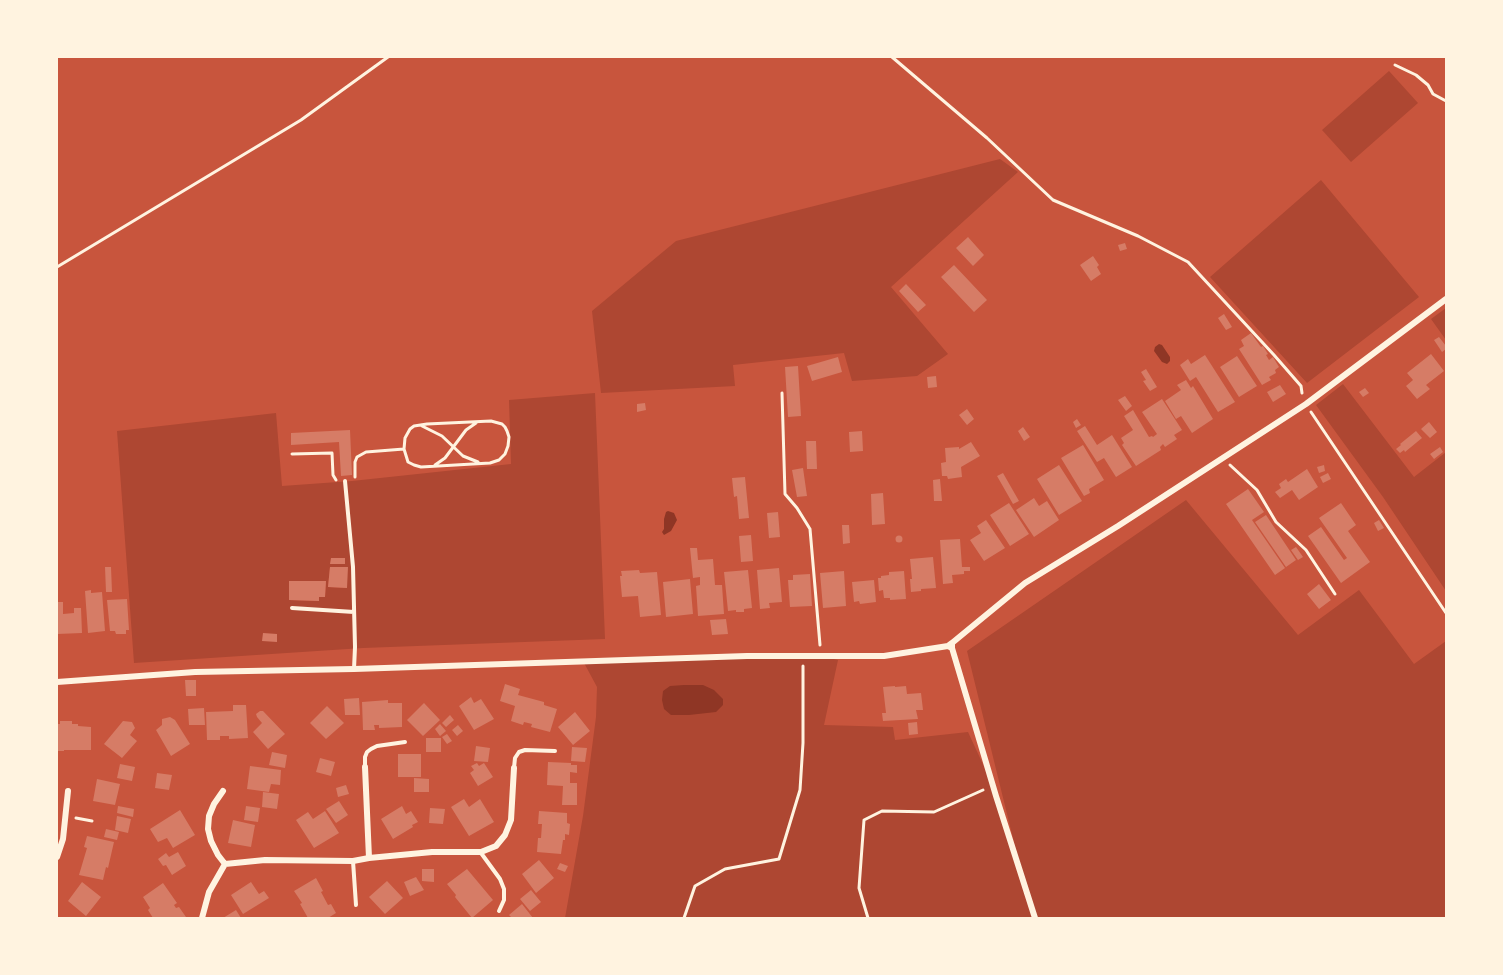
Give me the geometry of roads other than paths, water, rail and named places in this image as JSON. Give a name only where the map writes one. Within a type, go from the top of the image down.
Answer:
[{"type":"street","points":[[57,682],[195,672],[747,656],[884,656],[951,646],[1025,583],[1118,526],[1306,404],[1446,299]]},
{"type":"street","points":[[951,646],[1035,918]]},
{"type":"street","points":[[365,767],[369,858]]},
{"type":"street","points":[[225,864],[266,860],[353,861],[432,852],[481,852],[496,846],[505,835],[511,820],[514,768]]},
{"type":"street","points":[[57,857],[63,839],[68,790]]},
{"type":"street","points":[[223,791],[209,816],[208,830],[211,841],[225,864]]},
{"type":"street","points":[[202,918],[209,892],[225,864]]},
{"type":"lane","points":[[345,481],[353,567],[354,669]]},
{"type":"lane","points":[[292,608],[354,612]]},
{"type":"lane","points":[[365,767],[365,757],[371,749],[405,742]]},
{"type":"lane","points":[[514,768],[515,758],[519,752],[525,750],[555,751]]},
{"type":"lane","points":[[481,852],[500,879],[504,889],[504,900],[499,911]]},
{"type":"lane","points":[[353,861],[356,905]]}]
